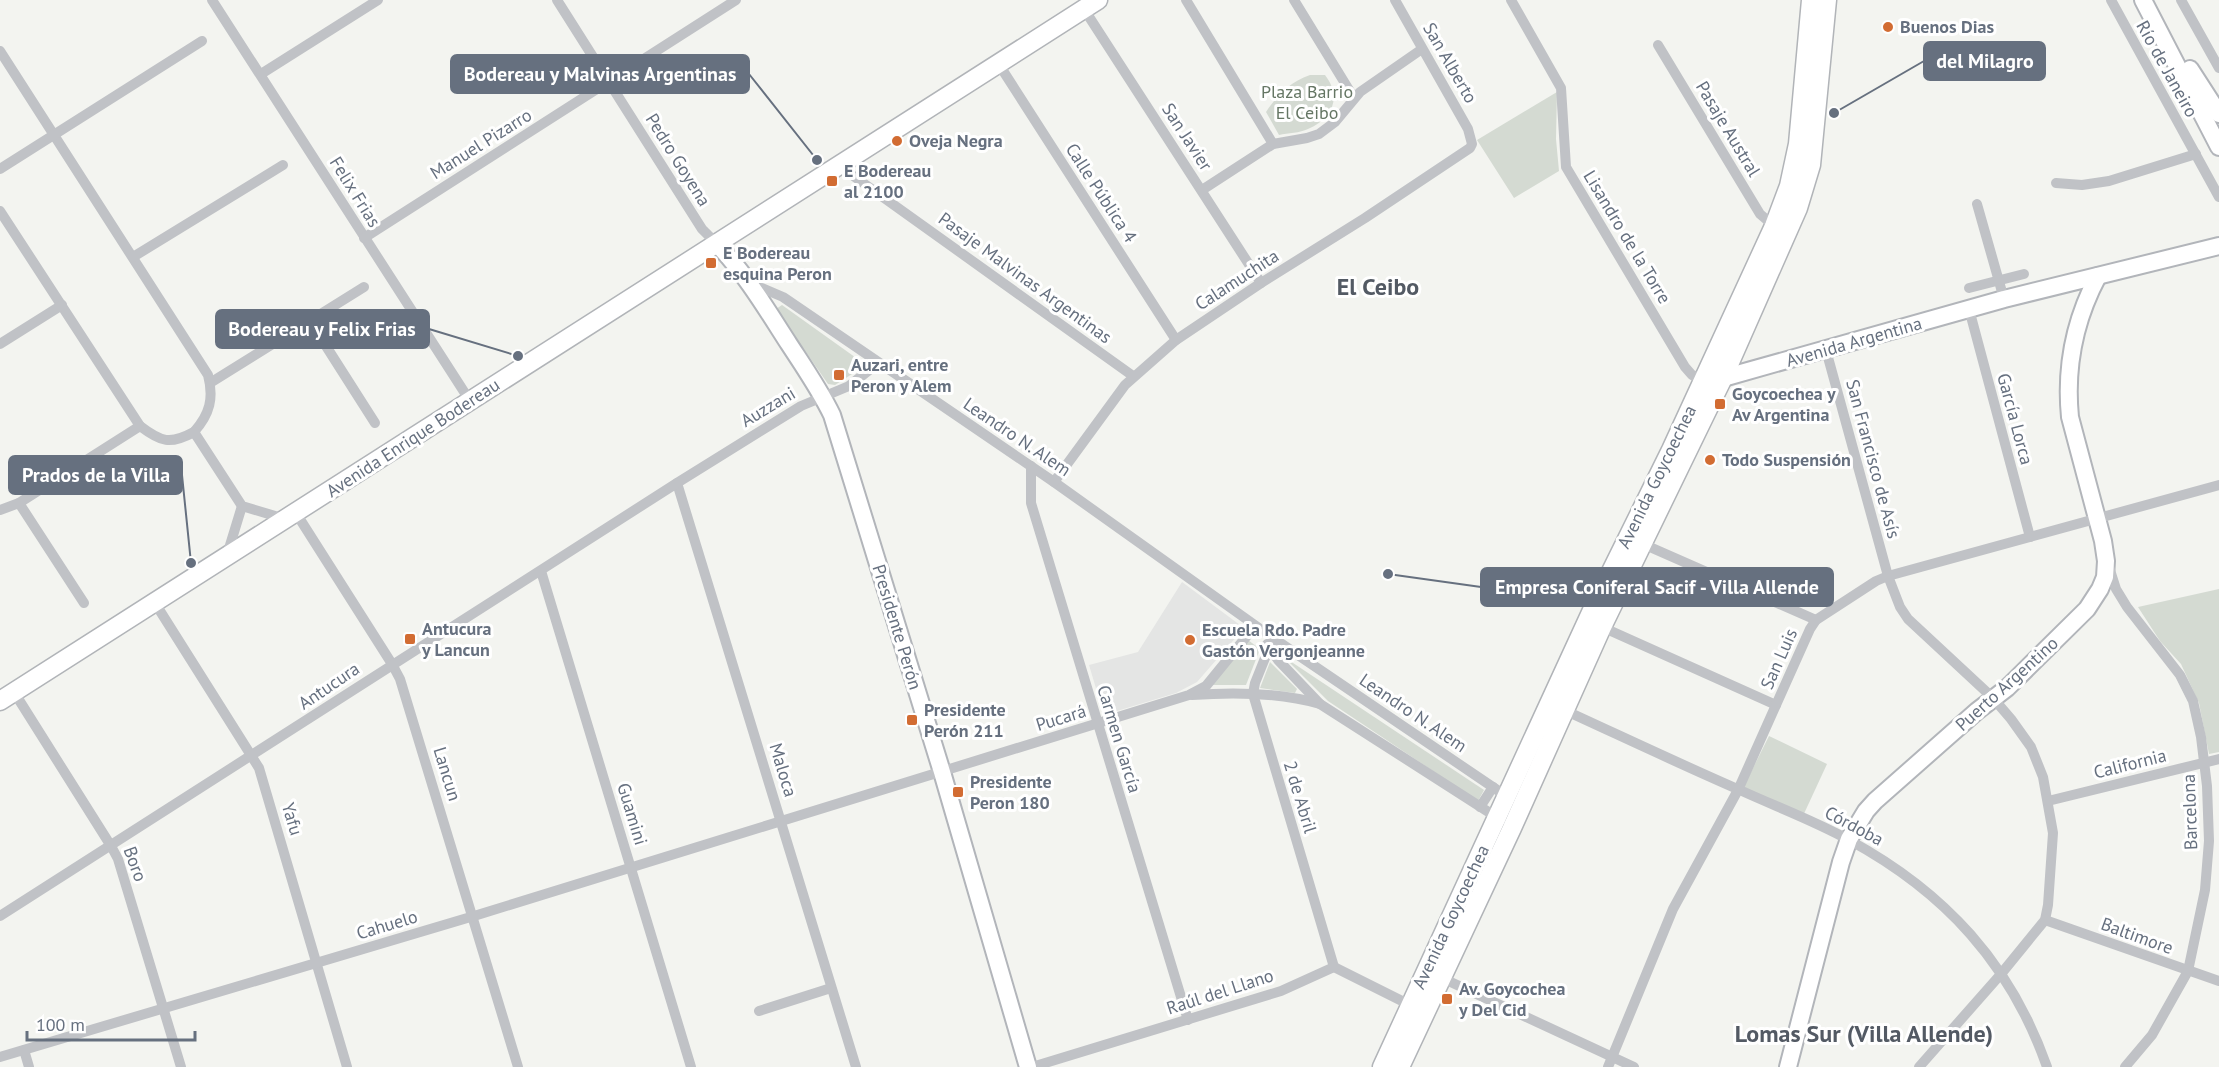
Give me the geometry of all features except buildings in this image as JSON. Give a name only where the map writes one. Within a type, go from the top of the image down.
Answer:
[{"type":"main road","name":"Avenida Goycoechea","points":[[1400,1067],[1442,978],[1505,823],[1507,797],[1589,617],[1774,226],[1789,186],[1798,144],[1811,0]]},
{"type":"main road","name":"Avenida Goycoechea","points":[[1507,797],[1564,710],[1602,627],[1724,378],[1805,188],[1812,155],[1827,0]]},
{"type":"main road","points":[[2145,0],[2219,114]]},
{"type":"main road","points":[[2145,0],[2219,147]]},
{"type":"main road","name":"Avenida Enrique Bodereau","points":[[7,697],[1091,4]]},
{"type":"main road","name":"Presidente Perón","points":[[717,243],[731,258],[753,291],[822,397],[835,424],[1030,1067]]},
{"type":"main road","name":"Avenida Argentina","points":[[1703,379],[1724,378],[2004,299],[2217,245]]},
{"type":"main road","name":"Puerto Argentino","points":[[1788,1067],[1849,839],[1866,811],[2007,688],[2087,609],[2100,590],[2105,577],[2106,561],[2098,518],[2070,417],[2068,373],[2075,330],[2098,276]]},
{"type":"main road","name":"Avenida Goycoechea","points":[[1382,1067],[1410,1005],[1505,823]]},
{"type":"street","name":"Felix Frias","points":[[212,0],[471,401]]},
{"type":"street","points":[[261,74],[378,0]]},
{"type":"street","name":"Pedro Goyena","points":[[556,0],[702,230],[717,243]]},
{"type":"street","name":"Manuel Pizarro","points":[[364,238],[736,0]]},
{"type":"street","points":[[1186,0],[1273,144]]},
{"type":"street","points":[[1294,0],[1354,98]]},
{"type":"street","name":"San Alberto","points":[[1395,0],[1468,129],[1472,144]]},
{"type":"street","name":"Lisandro de la Torre","points":[[1511,0],[1561,88],[1566,167],[1685,367],[1692,375],[1703,379]]},
{"type":"street","name":"Río de Janeiro","points":[[2111,0],[2219,197]]},
{"type":"street","points":[[2181,0],[2219,68]]},
{"type":"street","name":"San Javier","points":[[1091,4],[1202,190],[1261,283]]},
{"type":"street","points":[[0,169],[202,41]]},
{"type":"street","name":"Pasaje Austral","points":[[1658,45],[1760,214],[1774,226]]},
{"type":"street","points":[[1202,190],[1273,144],[1319,134],[1335,122],[1354,98],[1422,49]]},
{"type":"street","points":[[0,51],[208,375],[209,409],[204,420],[194,432],[182,439],[170,441],[160,439],[140,426],[0,211]]},
{"type":"street","name":"Calle Pública 4","points":[[998,63],[1176,340]]},
{"type":"street","name":"Calamuchita","points":[[1054,482],[1133,376],[1176,340],[1466,152],[1472,144]]},
{"type":"street","points":[[2056,183],[2082,185],[2109,181],[2196,154]]},
{"type":"street","name":"Pasaje Malvinas Argentinas","points":[[841,164],[852,175],[1133,376]]},
{"type":"street","points":[[133,258],[283,165]]},
{"type":"street","points":[[1977,204],[2004,299]]},
{"type":"street","points":[[1969,288],[2024,274]]},
{"type":"street","points":[[210,383],[364,287]]},
{"type":"street","name":"Leandro N. Alem","points":[[753,291],[762,288],[783,297],[1054,482],[1255,626],[1270,642],[1507,797]]},
{"type":"street","points":[[0,344],[62,306]]},
{"type":"street","name":"García Lorca","points":[[1969,309],[2030,537]]},
{"type":"street","points":[[310,321],[375,423]]},
{"type":"street","name":"San Francisco de Asís","points":[[1826,350],[1888,576],[1900,607],[1908,619],[1993,698]]},
{"type":"street","name":"Auzzani","points":[[677,483],[801,406],[849,386],[878,363]]},
{"type":"street","points":[[0,510],[19,503],[140,426]]},
{"type":"street","points":[[194,432],[242,506],[291,516]]},
{"type":"street","name":"Carmen García","points":[[1031,466],[1032,503],[1188,1020]]},
{"type":"street","name":"Antucura","points":[[0,916],[252,757],[392,664],[677,483]]},
{"type":"street","name":"Maloca","points":[[677,483],[856,1067]]},
{"type":"street","name":"San Luis","points":[[1611,1062],[1673,909],[1738,790],[1816,620],[1888,576],[2219,485]]},
{"type":"street","points":[[19,503],[84,603]]},
{"type":"street","points":[[227,556],[242,506]]},
{"type":"street","name":"Lancun","points":[[291,516],[400,679],[474,916],[518,1067]]},
{"type":"street","points":[[1643,544],[1816,620]]},
{"type":"street","name":"Barcelona","points":[[2106,561],[2116,589],[2127,607],[2180,675],[2193,701],[2201,737],[2207,786],[2209,842],[2205,890],[2188,971],[2152,1035],[2125,1067]]},
{"type":"street","name":"Guamini","points":[[541,571],[691,1067]]},
{"type":"street","name":"Yafu","points":[[155,603],[259,768],[348,1067]]},
{"type":"street","name":"Pucará","points":[[782,820],[1189,695],[1206,686],[1255,626]]},
{"type":"street","points":[[1602,627],[1776,705]]},
{"type":"street","points":[[1253,694],[1270,642]]},
{"type":"street","name":"Leandro N. Alem","points":[[1270,642],[1278,660],[1320,704],[1505,823]]},
{"type":"street","name":"Leandro N. Alem","points":[[1189,695],[1253,694],[1299,698],[1320,704]]},
{"type":"street","name":"2 de Abril","points":[[1253,694],[1334,967]]},
{"type":"street","name":"Boro","points":[[7,697],[118,859],[181,1067]]},
{"type":"street","points":[[1919,1067],[2045,920],[2053,832],[2043,777],[2031,747],[1993,698]]},
{"type":"street","name":"Córdoba","points":[[1564,710],[1849,839],[1927,890],[1976,939],[2001,974],[2030,1026],[2047,1067]]},
{"type":"street","name":"California","points":[[2048,801],[2219,759]]},
{"type":"street","points":[[1480,807],[1507,797]]},
{"type":"street","name":"Cahuelo","points":[[0,1057],[474,916],[782,820]]},
{"type":"street","name":"Baltimore","points":[[2045,920],[2219,981]]},
{"type":"street","points":[[1334,967],[1410,1005]]},
{"type":"street","name":"Raúl del Llano","points":[[1030,1067],[1281,991],[1334,967]]},
{"type":"street","points":[[1442,978],[1611,1062],[1634,1067]]},
{"type":"street","points":[[759,1011],[831,988]]},
{"type":"street","points":[[24,1050],[29,1067]]},
{"type":"shaded area","name":"Escuela Rdo. Padre Gastón Vergonjeanne","points":[[1182,582],[1244,628],[1197,682],[1176,693],[1104,715],[1089,665],[1138,652]]},
{"type":"green space","name":"Plaza Barrio El Ceibo","points":[[1310,75],[1325,75],[1330,83],[1334,99],[1329,113],[1308,129],[1279,135],[1266,112],[1285,89]]},
{"type":"green space","points":[[1557,92],[1556,139],[1559,171],[1514,198],[1477,140]]},
{"type":"green space","points":[[782,305],[866,365],[835,385],[828,384],[776,309]]},
{"type":"green space","points":[[2219,589],[2219,752],[2209,754],[2199,703],[2181,664],[2160,641],[2138,607]]},
{"type":"green space","points":[[1248,640],[1260,649],[1246,685],[1212,685]]},
{"type":"green space","points":[[1284,657],[1484,790],[1478,801],[1328,701]]},
{"type":"green space","points":[[1270,662],[1297,689],[1295,693],[1260,688]]},
{"type":"green space","points":[[1769,736],[1827,764],[1802,818],[1743,788]]},
{"type":"place","name":"Buenos Dias","points":[[1888,27]]},
{"type":"place","name":"del Milagro","points":[[1834,113]]},
{"type":"place","name":"Oveja Negra","points":[[897,141]]},
{"type":"place","name":"Bodereau y Malvinas Argentinas","points":[[817,160]]},
{"type":"place","name":"E Bodereau al 2100","points":[[832,181]]},
{"type":"place","name":"E Bodereau esquina Peron","points":[[711,263]]},
{"type":"place","name":"Bodereau y Felix Frias","points":[[518,356]]},
{"type":"place","name":"Auzari, entre Peron y Alem","points":[[839,375]]},
{"type":"place","name":"Goycoechea y Av Argentina","points":[[1720,404]]},
{"type":"place","name":"Todo Suspensión","points":[[1710,460]]},
{"type":"place","name":"Prados de la Villa","points":[[191,563]]},
{"type":"place","name":"Empresa Coniferal Sacif - Villa Allende","points":[[1388,574]]},
{"type":"place","name":"Antucura y Lancun","points":[[410,639]]},
{"type":"place","name":"Escuela Rdo. Padre Gastón Vergonjeanne","points":[[1190,640]]},
{"type":"place","name":"Presidente Perón 211","points":[[912,720]]},
{"type":"place","name":"Presidente Peron 180","points":[[958,792]]},
{"type":"place","name":"Av. Goycochea y Del Cid","points":[[1447,999]]},
{"type":"district","name":"El Ceibo","points":[[1378,287]]},
{"type":"district","name":"Lomas Sur (Villa Allende)","points":[[1864,1034]]}]
